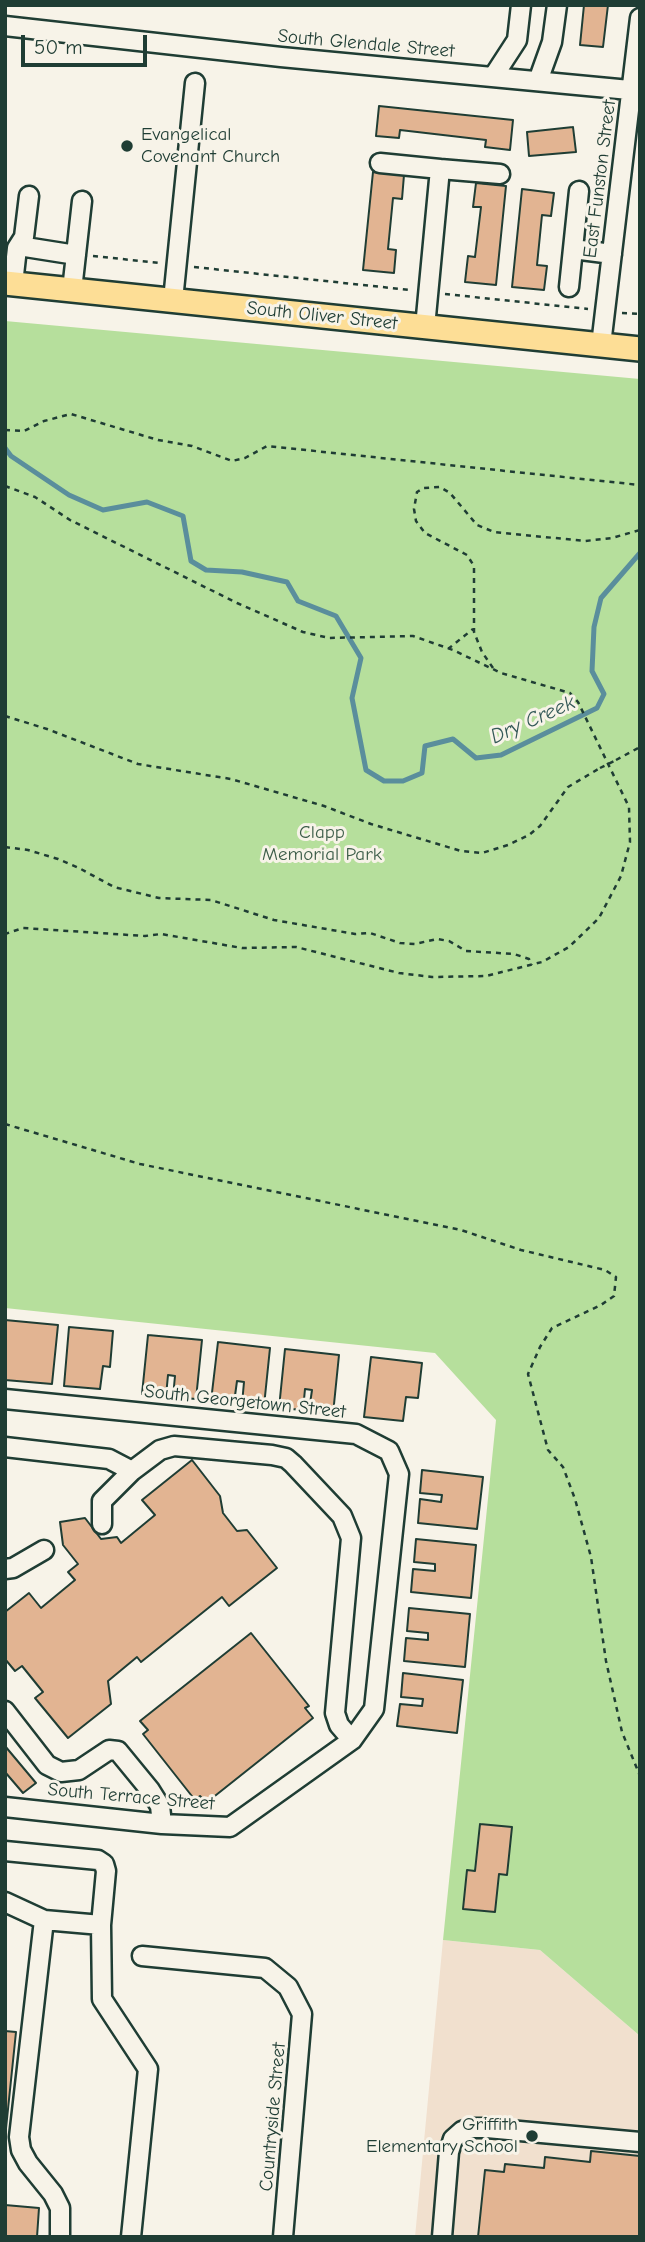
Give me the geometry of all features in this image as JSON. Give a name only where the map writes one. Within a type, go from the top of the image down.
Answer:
[{"type":"main road","name":"South Oliver Street","points":[[9,283],[640,349]]},
{"type":"street","points":[[493,77],[517,40],[521,5]]},
{"type":"street","points":[[538,81],[552,42],[557,5]]},
{"type":"street","name":"East Funston Street","points":[[601,345],[636,91],[640,18]]},
{"type":"street","name":"South Glendale Street","points":[[5,26],[636,91]]},
{"type":"street","points":[[173,300],[194,83]]},
{"type":"street","points":[[380,163],[500,174]]},
{"type":"street","points":[[425,327],[440,169]]},
{"type":"street","points":[[569,287],[579,191]]},
{"type":"street","points":[[9,283],[24,237],[29,196]]},
{"type":"street","points":[[72,290],[82,201]]},
{"type":"street","points":[[19,246],[76,254]]},
{"type":"street","points":[[573,249],[612,254]]},
{"type":"street","name":"South Georgetown Street","points":[[5,1399],[356,1434],[388,1451],[399,1474],[374,1709],[352,1740]]},
{"type":"street","points":[[102,1524],[102,1501],[132,1471],[160,1450],[174,1446],[286,1458],[342,1516],[351,1538],[335,1713],[339,1725],[352,1740]]},
{"type":"street","points":[[5,1447],[109,1459],[132,1471]]},
{"type":"street","points":[[5,1569],[13,1568],[44,1550]]},
{"type":"street","points":[[5,1711],[47,1765],[61,1772],[79,1770],[109,1750],[118,1751],[155,1798],[162,1812],[162,1824]]},
{"type":"street","name":"South Terrace Street","points":[[5,1807],[162,1824],[230,1827],[352,1740]]},
{"type":"street","points":[[5,1851],[87,1858],[104,1864],[106,1871],[102,1924],[102,1999],[148,2069],[131,2237]]},
{"type":"street","points":[[5,1902],[44,1920],[102,1924]]},
{"type":"street","points":[[44,1920],[19,2137],[21,2150],[28,2163],[53,2194],[60,2208],[60,2237]]},
{"type":"street","name":"Countryside Street","points":[[142,1956],[265,1968],[288,1987],[296,2002],[302,2014],[283,2237]]},
{"type":"street","points":[[442,2237],[449,2152],[453,2139],[462,2131],[471,2128],[640,2142]]},
{"type":"path","points":[[76,254],[640,314]]},
{"type":"path","points":[[5,430],[24,431],[44,421],[71,414],[158,440],[192,446],[232,461],[245,458],[267,446],[640,485]]},
{"type":"path","points":[[5,486],[36,497],[70,520],[237,603],[303,632],[336,638],[413,636],[494,670],[570,693],[578,702],[629,807],[630,842],[621,876],[599,918],[569,947],[532,965],[486,976],[432,977],[399,973],[296,947],[242,948],[162,934],[145,936],[23,928],[5,934]]},
{"type":"path","points":[[494,670],[482,652],[474,628],[474,566],[467,555],[425,533],[416,521],[414,502],[417,492],[424,488],[440,487],[450,493],[477,525],[494,532],[585,541],[640,530]]},
{"type":"path","points":[[449,649],[474,628]]},
{"type":"path","points":[[5,716],[138,764],[231,779],[461,851],[482,853],[529,835],[540,826],[568,787],[640,747]]},
{"type":"path","points":[[5,847],[58,859],[114,887],[159,898],[211,900],[274,920],[355,934],[370,933],[400,943],[415,944],[436,939],[449,941],[466,951],[514,954],[529,959],[532,965]]},
{"type":"path","points":[[5,1124],[140,1164],[461,1230],[521,1250],[605,1270],[616,1277],[614,1296],[552,1328],[528,1374],[548,1450],[563,1467],[575,1499],[591,1557],[606,1661],[619,1720],[640,1776]]},
{"type":"shaded area","name":"Griffith Elementary School","points":[[443,1940],[540,1950],[640,2036],[640,2237],[415,2237]]},
{"type":"green space","name":"Clapp Memorial Park","points":[[5,321],[640,379],[640,2036],[540,1950],[443,1940],[496,1420],[435,1353],[5,1308]]},
{"type":"building","points":[[584,5],[608,5],[603,47],[580,45]]},
{"type":"building","points":[[379,106],[513,120],[510,150],[485,147],[486,140],[400,130],[399,138],[376,136]]},
{"type":"building","points":[[573,127],[576,152],[529,156],[527,132]]},
{"type":"building","points":[[373,172],[404,175],[402,199],[393,198],[388,249],[396,250],[394,273],[363,270]]},
{"type":"building","points":[[476,183],[506,186],[496,285],[465,282],[468,256],[475,257],[481,207],[473,207]]},
{"type":"building","points":[[522,189],[554,193],[551,216],[542,215],[537,265],[547,266],[544,290],[512,287]]},
{"type":"building","points":[[5,1320],[58,1325],[52,1384],[5,1380]]},
{"type":"building","points":[[69,1327],[113,1331],[110,1367],[103,1366],[100,1389],[64,1386]]},
{"type":"building","points":[[148,1335],[202,1340],[196,1399],[173,1397],[175,1376],[168,1375],[166,1396],[142,1394]]},
{"type":"building","points":[[218,1342],[270,1348],[264,1406],[242,1404],[244,1382],[237,1381],[234,1403],[211,1401]]},
{"type":"building","points":[[285,1349],[339,1355],[333,1414],[309,1411],[312,1390],[305,1389],[303,1410],[279,1408]]},
{"type":"building","points":[[371,1357],[422,1363],[418,1398],[406,1397],[403,1421],[364,1417]]},
{"type":"building","points":[[192,1460],[220,1496],[223,1513],[237,1531],[247,1530],[277,1568],[229,1606],[222,1597],[141,1662],[137,1657],[108,1681],[111,1704],[68,1738],[35,1698],[43,1692],[22,1666],[15,1671],[5,1659],[5,1612],[29,1593],[41,1608],[75,1580],[68,1572],[78,1564],[63,1545],[60,1522],[85,1518],[101,1539],[117,1537],[121,1543],[155,1515],[142,1500]]},
{"type":"building","points":[[422,1470],[483,1477],[477,1529],[418,1523],[420,1499],[441,1502],[442,1495],[420,1493]]},
{"type":"building","points":[[416,1539],[476,1545],[471,1598],[411,1592],[413,1569],[435,1571],[435,1564],[414,1562]]},
{"type":"building","points":[[409,1608],[470,1614],[465,1667],[404,1661],[406,1638],[428,1640],[428,1633],[407,1631]]},
{"type":"building","points":[[251,1633],[309,1706],[305,1708],[313,1718],[206,1803],[200,1796],[195,1800],[143,1734],[148,1730],[140,1721]]},
{"type":"building","points":[[403,1673],[463,1680],[457,1733],[397,1726],[400,1704],[422,1706],[423,1699],[401,1697]]},
{"type":"building","points":[[5,1746],[36,1783],[23,1793],[5,1772]]},
{"type":"building","points":[[480,1824],[512,1827],[507,1875],[499,1874],[495,1912],[463,1909],[467,1870],[475,1871]]},
{"type":"building","points":[[5,2031],[16,2032],[5,2138]]},
{"type":"building","points":[[591,2151],[640,2156],[640,2237],[478,2237],[485,2170],[504,2172],[505,2164],[544,2168],[545,2157],[590,2162]]},
{"type":"building","points":[[5,2205],[39,2208],[37,2237],[5,2237]]},
{"type":"waterway","name":"Dry Creek","points":[[5,448],[11,456],[69,495],[103,510],[147,502],[183,516],[191,561],[206,570],[242,572],[287,582],[298,601],[336,616],[361,658],[352,698],[366,770],[384,781],[403,781],[422,773],[425,746],[453,739],[476,758],[501,755],[597,708],[604,694],[592,671],[594,627],[601,598],[640,553]]},
{"type":"place","name":"Evangelical Covenant Church","points":[[127,146]]},
{"type":"place","name":"Griffith Elementary School","points":[[532,2136]]}]
